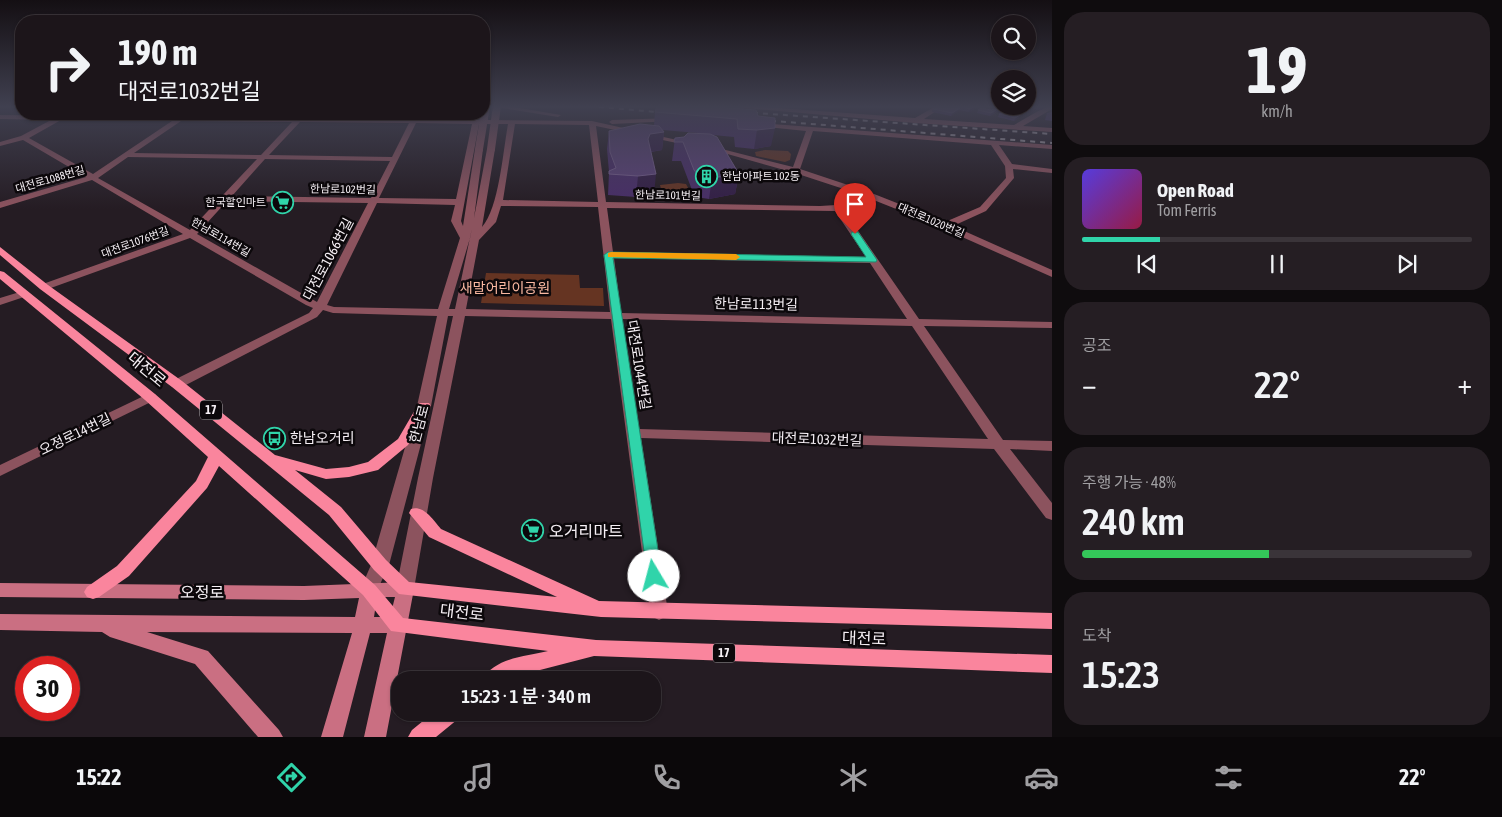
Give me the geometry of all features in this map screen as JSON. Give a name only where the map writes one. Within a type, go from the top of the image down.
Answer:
[{"type":"main road","name":"대전로","points":[[0,250],[44,286],[177,384],[335,511],[380,565],[405,589],[601,609],[659,612],[1052,621]]},
{"type":"main road","name":"대전로","points":[[0,274],[150,397],[369,590],[398,625],[596,648],[1052,664]]},
{"type":"main road","points":[[271,459],[326,474],[349,472],[373,466],[403,442],[424,406]]},
{"type":"main road","points":[[93,592],[123,571],[202,484],[216,456]]},
{"type":"main road","points":[[417,513],[435,533],[601,609]]},
{"type":"main road","name":"오정로","points":[[0,590],[304,592],[405,589]]},
{"type":"main road","name":"한남로","points":[[374,737],[405,589]]},
{"type":"main road","name":"한남로","points":[[332,737],[363,626],[369,590]]},
{"type":"main road","points":[[0,622],[398,625]]},
{"type":"main road","points":[[95,624],[201,657],[272,737]]},
{"type":"main road","points":[[505,671],[596,648]]},
{"type":"main road","points":[[420,737],[440,721]]},
{"type":"street","points":[[0,144],[14,140]]},
{"type":"street","name":"한남로114번길","points":[[28,140],[320,307],[333,310],[460,313]]},
{"type":"street","name":"대전로1088번길","points":[[0,205],[94,178],[150,140]]},
{"type":"street","name":"대전로1076번길","points":[[44,286],[191,234],[279,140]]},
{"type":"street","name":"대전로1066번길","points":[[177,384],[313,315],[320,307],[404,140]]},
{"type":"street","points":[[472,140],[456,220],[471,238],[492,222],[498,203],[509,140]]},
{"type":"street","name":"한남로","points":[[485,140],[485,149]]},
{"type":"street","name":"한남로","points":[[405,589],[417,513],[460,313],[487,140]]},
{"type":"street","name":"대전로1044번길","points":[[594,140],[616,316],[659,612]]},
{"type":"street","name":"대전로1020번길","points":[[673,140],[737,154],[796,170],[866,194],[945,226],[1052,274]]},
{"type":"street","points":[[796,170],[806,140]]},
{"type":"street","points":[[960,140],[1052,147]]},
{"type":"street","points":[[945,226],[982,209],[1010,178],[1009,166],[994,143]]},
{"type":"street","points":[[128,156],[395,159]]},
{"type":"street","points":[[1009,166],[1052,171]]},
{"type":"street","points":[[866,194],[838,208],[999,445],[1052,514]]},
{"type":"street","name":"한남로102번길","points":[[225,198],[459,202]]},
{"type":"street","name":"한남로101번길","points":[[498,203],[838,208]]},
{"type":"street","name":"한남로","points":[[369,590],[380,565],[424,406],[443,312],[471,238]]},
{"type":"street","points":[[608,255],[873,260]]},
{"type":"street","points":[[1036,266],[1052,262]]},
{"type":"street","points":[[0,302],[23,294]]},
{"type":"street","name":"한남로113번길","points":[[460,313],[1052,325]]},
{"type":"street","name":"오정로14번길","points":[[0,471],[150,397]]},
{"type":"street","name":"대전로1032번길","points":[[634,433],[999,445]]},
{"type":"street","points":[[999,445],[1052,446]]},
{"type":"green space","points":[[765,150],[788,151],[791,154],[790,160],[785,162],[756,156],[755,152]]},
{"type":"green space","points":[[686,184],[693,197],[683,200],[663,197],[660,185]]},
{"type":"green space","name":"새말어린이공원","points":[[486,273],[579,275],[580,288],[603,288],[604,306],[481,303]]},
{"type":"building","points":[[609,140],[648,140],[656,174],[638,176],[609,174],[609,171],[616,168],[610,152]]},
{"type":"building","points":[[674,140],[719,140],[739,174],[712,178],[699,176],[694,170],[683,142],[674,142]]},
{"type":"railway","points":[[1019,140],[1052,143]]},
{"type":"slow traffic","points":[[611,255],[736,257]]},
{"type":"place","name":"한남아파트 102동","points":[[706,176]]},
{"type":"place","name":"한국할인마트","points":[[282,202]]},
{"type":"place","name":"한남오거리","points":[[274,438]]},
{"type":"place","name":"오거리마트","points":[[533,531]]},
{"type":"route","points":[[654,576],[608,255],[873,260],[855,234]]}]
